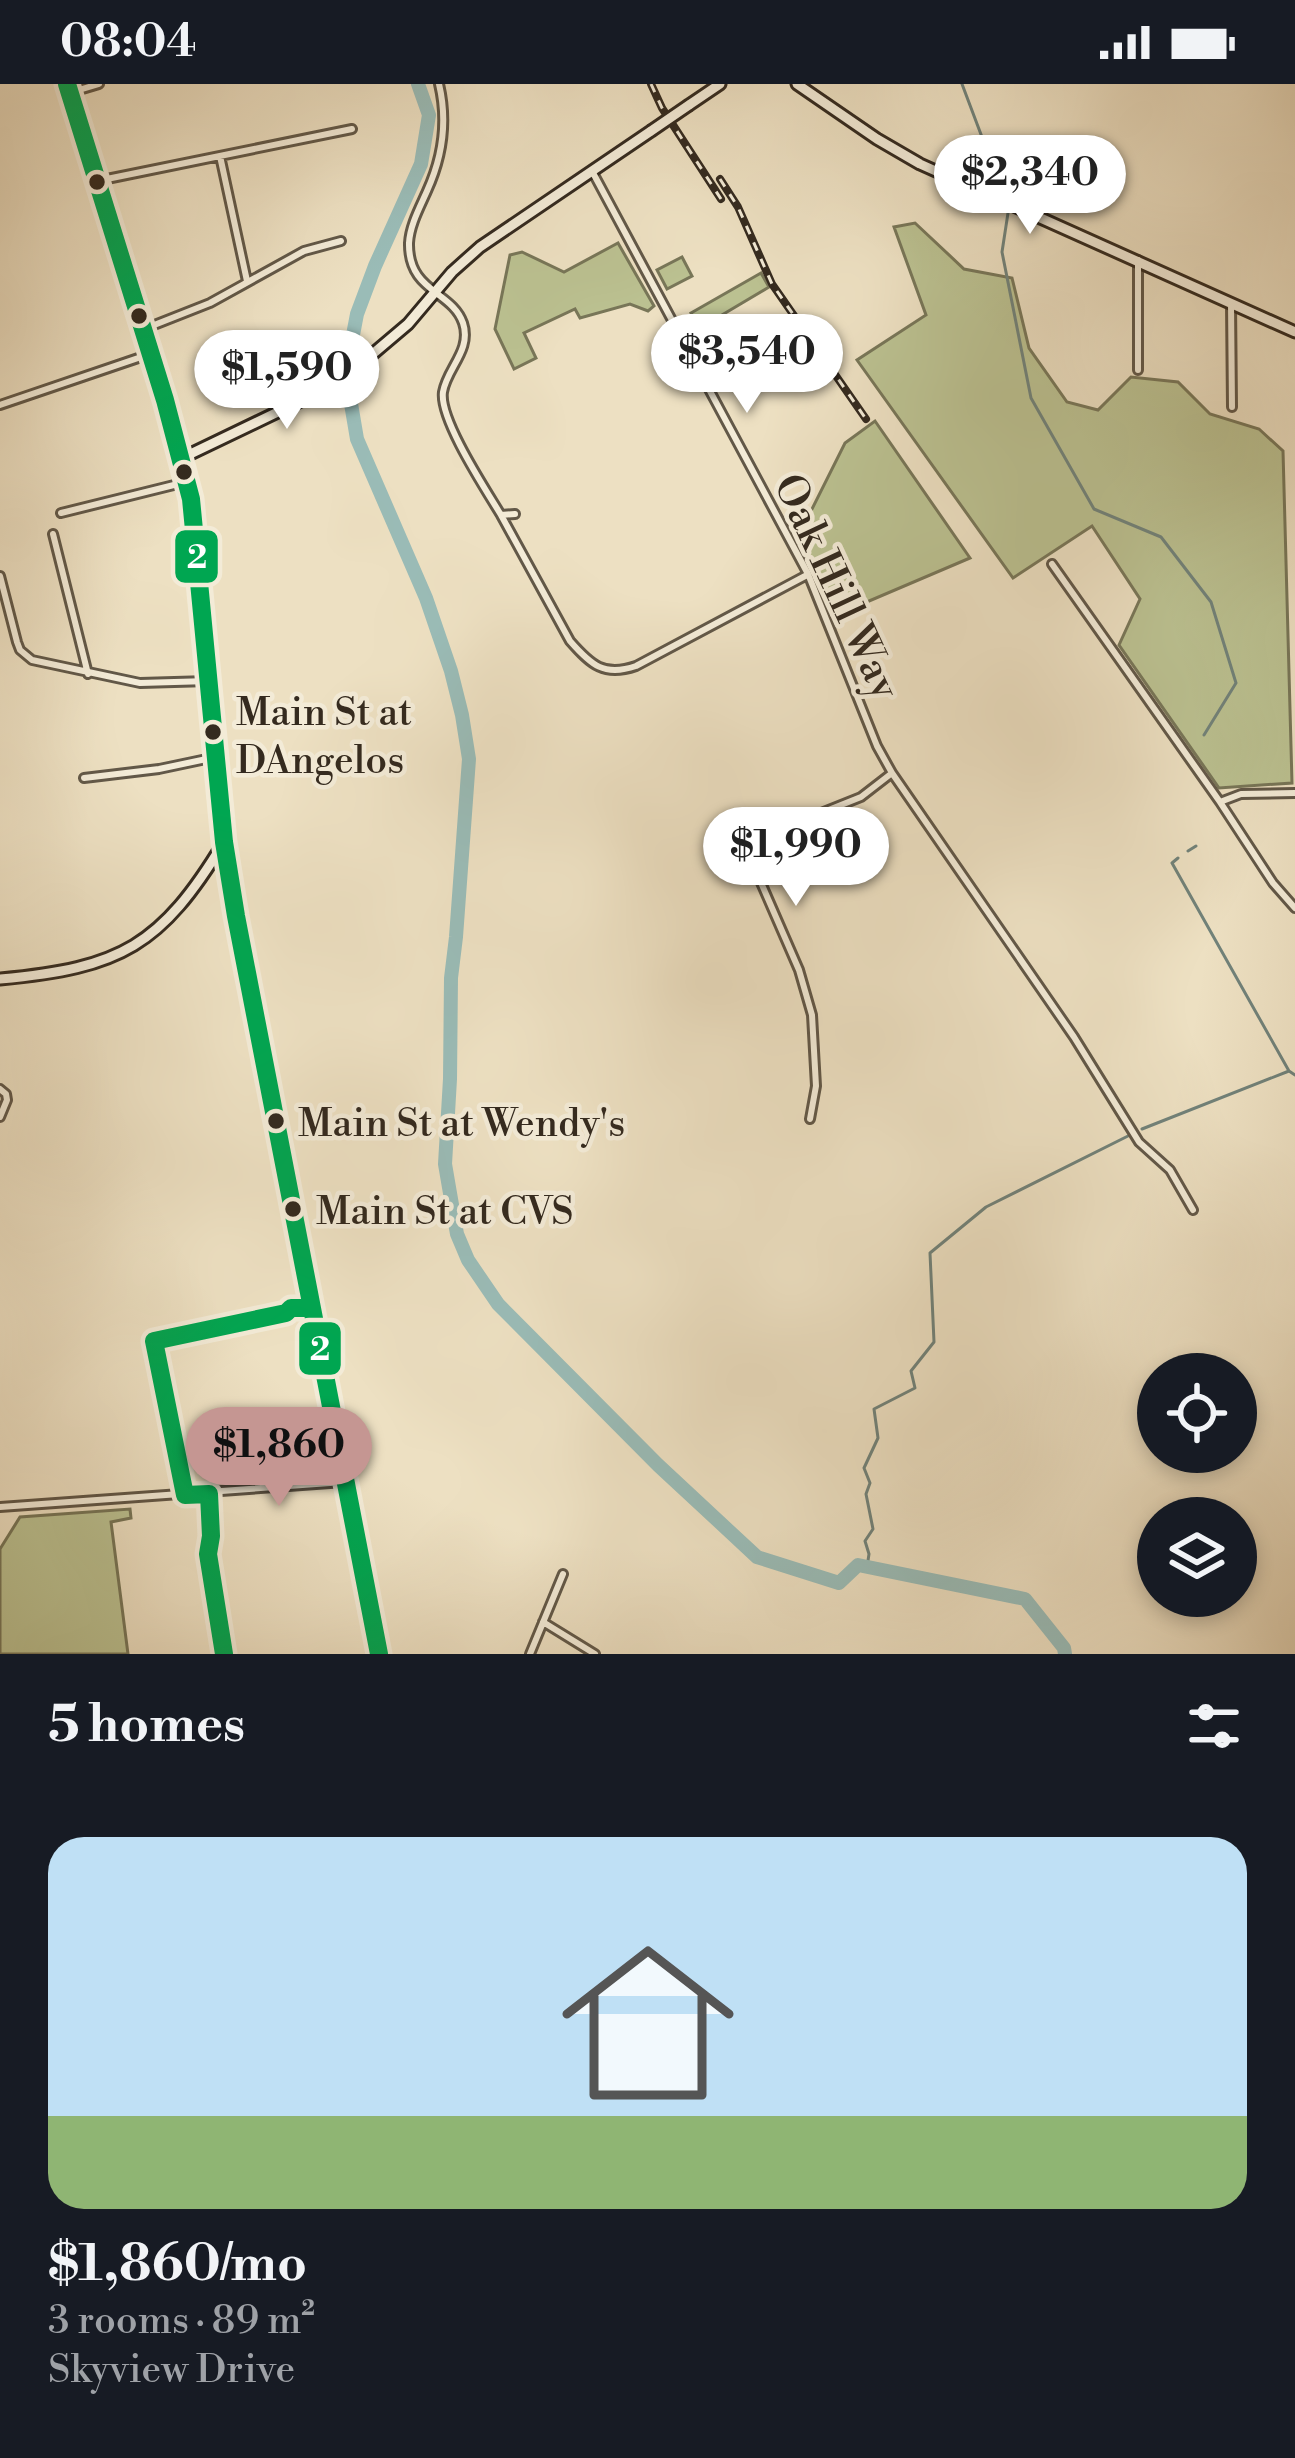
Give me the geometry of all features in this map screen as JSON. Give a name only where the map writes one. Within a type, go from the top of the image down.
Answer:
[{"type":"main road","points":[[182,458],[331,385],[367,361],[408,325],[465,260],[500,232],[720,84]]},
{"type":"main road","points":[[797,84],[920,164],[1295,332]]},
{"type":"main road","points":[[68,88],[187,481],[227,864],[379,1654]]},
{"type":"main road","points":[[0,979],[76,968],[119,954],[169,919],[224,842]]},
{"type":"main road","points":[[206,872],[227,864]]},
{"type":"street","points":[[68,88],[99,84]]},
{"type":"street","points":[[439,84],[442,146],[409,242],[420,279],[463,322],[460,358],[445,382],[444,409],[570,641],[602,669],[618,672],[808,574]]},
{"type":"street","points":[[97,181],[352,130]]},
{"type":"street","points":[[220,154],[247,281]]},
{"type":"street","name":"Oak Hill Way","points":[[592,171],[808,574],[877,746],[892,772],[1074,1037],[1139,1142],[1170,1171],[1192,1210]]},
{"type":"street","points":[[144,329],[182,316],[304,251],[341,241]]},
{"type":"street","points":[[1138,260],[1138,370]]},
{"type":"street","points":[[1231,303],[1232,407]]},
{"type":"street","points":[[0,405],[151,353]]},
{"type":"street","points":[[61,513],[187,481]]},
{"type":"street","points":[[501,514],[515,514]]},
{"type":"street","points":[[52,534],[88,674]]},
{"type":"street","points":[[1052,564],[1295,908]]},
{"type":"street","points":[[0,576],[20,650],[32,660],[140,683],[209,681]]},
{"type":"street","points":[[84,778],[216,757]]},
{"type":"street","points":[[810,1119],[816,1086],[810,1004],[759,878],[757,856],[776,831],[861,796],[892,772]]},
{"type":"street","points":[[1220,802],[1241,794],[1295,793]]},
{"type":"street","points":[[0,1089],[7,1100],[0,1117]]},
{"type":"street","points":[[0,1507],[344,1482]]},
{"type":"street","points":[[530,1654],[563,1574]]},
{"type":"street","points":[[543,1622],[595,1654]]},
{"type":"green space","points":[[915,223],[964,269],[1012,278],[1029,348],[1067,402],[1098,410],[1131,377],[1178,382],[1210,414],[1259,429],[1283,451],[1292,783],[1219,788],[1119,645],[1140,599],[1092,526],[1013,578],[857,360],[926,315],[894,227]]},
{"type":"green space","points":[[618,243],[654,306],[648,311],[630,304],[580,318],[575,309],[524,333],[536,358],[514,369],[495,329],[510,255],[522,252],[564,272]]},
{"type":"green space","points":[[682,257],[692,276],[667,289],[657,270]]},
{"type":"green space","points":[[761,273],[769,287],[700,328],[691,313]]},
{"type":"green space","points":[[875,421],[970,558],[834,616],[790,523],[811,511],[845,443]]},
{"type":"green space","points":[[130,1509],[131,1518],[111,1522],[128,1654],[0,1654],[0,1549],[20,1517]]},
{"type":"waterway","points":[[418,84],[429,115],[421,164],[357,314],[348,386],[357,439],[426,598],[451,671],[469,759],[451,978],[445,1164],[457,1234],[468,1260],[498,1304],[757,1557],[839,1583],[858,1565],[1025,1599],[1065,1654]]},
{"type":"waterway","points":[[962,84],[994,169],[1012,181],[1013,194]]},
{"type":"waterway","points":[[1008,213],[1002,252],[1031,398],[1094,509],[1161,537],[1211,602],[1236,683],[1204,735]]},
{"type":"waterway","points":[[1188,851],[1196,846]]},
{"type":"waterway","points":[[1178,858],[1172,863],[1289,1071]]},
{"type":"waterway","points":[[1142,1129],[1289,1071],[1295,1075]]},
{"type":"waterway","points":[[867,1567],[865,1541],[873,1529],[866,1494],[870,1483],[864,1468],[878,1438],[874,1409],[915,1388],[911,1371],[934,1342],[930,1253],[986,1207],[1128,1136]]},
{"type":"railway","points":[[651,84],[721,199]]},
{"type":"railway","points":[[720,179],[738,207],[772,284],[866,419]]},
{"type":"transit line","name":"2","points":[[67,84],[191,499],[224,842],[236,916],[379,1654]]},
{"type":"transit line","name":"2","points":[[224,1654],[208,1554],[209,1494],[185,1495],[154,1341],[286,1313],[291,1308],[312,1308]]},
{"type":"place","name":"Main St at DAngelos","points":[[213,732]]},
{"type":"place","name":"Main St at Wendy's","points":[[276,1121]]},
{"type":"place","name":"Main St at CVS","points":[[293,1209]]}]
